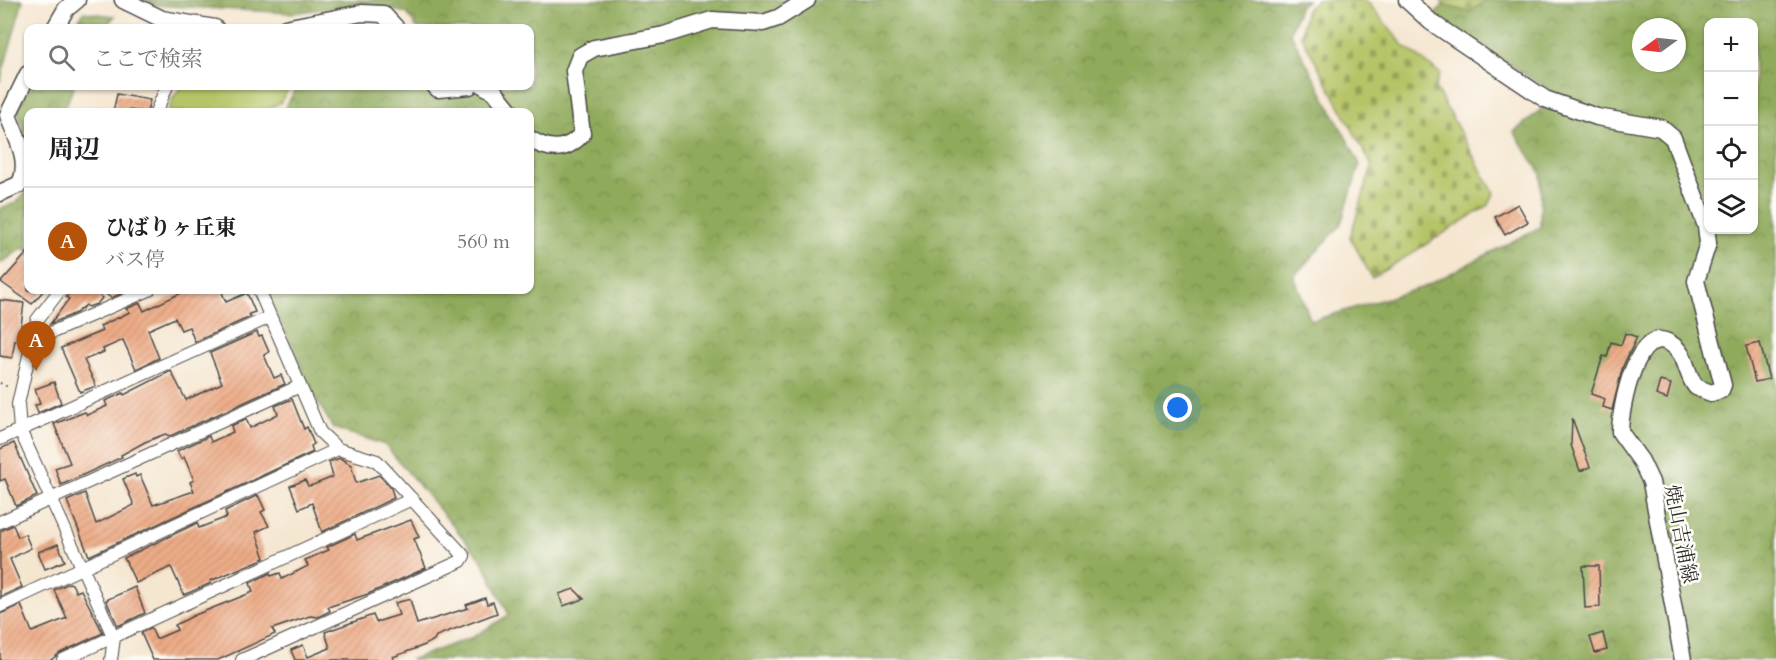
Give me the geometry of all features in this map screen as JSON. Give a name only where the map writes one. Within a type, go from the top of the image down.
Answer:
[{"type":"main road","points":[[57,24],[66,9],[77,0]]},
{"type":"main road","points":[[123,0],[162,19],[191,24]]},
{"type":"main road","points":[[534,142],[543,147],[558,149],[573,144],[582,134],[574,71],[580,56],[594,48],[664,35],[712,20],[763,22],[778,18],[807,0]]},
{"type":"main road","name":"焼山吉浦線","points":[[1407,0],[1431,22],[1545,99],[1597,117],[1661,128],[1673,138],[1706,226],[1708,243],[1696,281],[1723,385],[1721,390],[1711,393],[1696,387],[1681,354],[1673,346],[1661,340],[1653,342],[1641,352],[1628,383],[1620,432],[1641,461],[1651,482],[1683,660]]},
{"type":"main road","points":[[306,24],[362,13],[383,14],[392,24]]},
{"type":"main road","points":[[24,82],[8,115],[24,157]]},
{"type":"main road","points":[[491,90],[508,108]]},
{"type":"main road","points":[[0,193],[20,184],[24,175]]},
{"type":"street","points":[[158,108],[165,90]]},
{"type":"street","points":[[57,294],[37,320],[18,404],[20,430],[114,638],[111,660]]},
{"type":"street","points":[[32,341],[140,294]]},
{"type":"street","points":[[243,660],[262,656],[461,561],[464,556],[376,461],[338,450],[320,432],[261,294]]},
{"type":"street","points":[[0,439],[270,317]]},
{"type":"street","points":[[0,522],[300,386]]},
{"type":"street","points":[[0,606],[338,450]]},
{"type":"street","points":[[63,660],[412,499]]},
{"type":"green space","points":[[0,0],[23,0],[0,82]]},
{"type":"green space","points":[[146,0],[1307,0],[1300,5],[1290,32],[1360,164],[1340,226],[1294,276],[1311,321],[1424,287],[1540,227],[1541,174],[1514,132],[1558,95],[1433,16],[1443,5],[1470,12],[1486,0],[1776,0],[1776,660],[410,660],[473,637],[509,615],[481,559],[385,445],[333,428],[315,397],[268,294],[534,294],[534,108],[285,108],[295,90],[534,90],[534,24],[414,24],[407,13],[363,4],[292,13],[154,5]]},
{"type":"green space","points":[[1317,0],[1366,0],[1404,46],[1440,73],[1435,87],[1494,193],[1489,205],[1372,278],[1350,237],[1372,166],[1301,35],[1306,10]]},
{"type":"green space","points":[[1441,0],[1486,0],[1470,12],[1443,5]]},
{"type":"green space","points":[[84,12],[115,16],[108,24],[75,24]]},
{"type":"green space","points":[[29,90],[72,90],[65,108],[24,108],[24,133],[17,106]]},
{"type":"green space","points":[[179,90],[288,90],[280,103],[269,108],[169,108]]},
{"type":"green space","points":[[24,194],[24,249],[0,264],[0,208],[16,203]]},
{"type":"building","points":[[117,94],[150,100],[148,108],[114,108]]},
{"type":"building","points":[[1518,204],[1528,222],[1505,235],[1495,217]]},
{"type":"building","points":[[24,256],[24,294],[41,294],[32,304],[1,282]]},
{"type":"building","points":[[69,294],[98,294],[102,298],[97,304],[88,307],[86,305],[76,313],[50,324],[69,299],[66,297]]},
{"type":"building","points":[[106,294],[120,294],[111,298]]},
{"type":"building","points":[[179,294],[223,294],[226,302],[247,294],[255,312],[249,314],[250,317],[195,342],[189,327],[181,330],[175,318],[148,330],[159,358],[136,369],[123,340],[103,349],[104,352],[84,360],[96,386],[80,392],[61,348],[102,331],[100,326],[130,312],[126,309],[140,303],[144,311]]},
{"type":"building","points":[[0,300],[24,303],[19,341],[15,340],[12,358],[0,356]]},
{"type":"building","points":[[257,332],[259,337],[262,336],[269,352],[264,355],[274,378],[281,375],[285,384],[170,436],[165,434],[145,442],[121,455],[122,457],[61,485],[55,468],[70,463],[54,424],[85,412],[87,415],[107,406],[105,401],[123,393],[124,395],[171,371],[186,400],[222,383],[210,353]]},
{"type":"building","points":[[1625,333],[1637,337],[1623,366],[1612,410],[1603,407],[1605,399],[1591,394],[1603,356],[1607,357],[1611,342],[1621,345]]},
{"type":"building","points":[[1760,343],[1769,379],[1755,382],[1746,346]]},
{"type":"building","points":[[1660,381],[1671,384],[1667,399],[1656,395]]},
{"type":"building","points":[[54,382],[61,403],[38,413],[35,405],[40,404],[35,389]]},
{"type":"building","points":[[292,399],[304,429],[307,427],[314,444],[311,446],[313,452],[89,556],[67,501],[85,493],[96,524],[134,505],[123,479],[135,474],[136,477],[140,475],[153,505],[194,491],[190,482],[194,480],[184,457],[181,459],[177,451],[209,436],[211,442],[233,432],[231,426],[246,419],[250,428],[278,414],[275,406]]},
{"type":"building","points":[[1572,418],[1590,467],[1580,471],[1571,445]]},
{"type":"building","points":[[14,443],[37,496],[16,506],[5,479],[0,481],[0,449]]},
{"type":"building","points":[[340,458],[351,465],[356,483],[379,475],[391,488],[394,498],[322,532],[312,503],[299,509],[290,486],[305,480],[308,486],[313,485],[333,477],[329,462]]},
{"type":"building","points":[[258,495],[265,510],[261,512],[269,526],[256,532],[265,558],[210,581],[211,583],[184,595],[171,567],[136,583],[124,558],[197,523],[199,528],[227,517],[225,511]]},
{"type":"building","points":[[411,520],[419,537],[414,539],[426,568],[368,594],[328,607],[330,611],[318,617],[310,616],[272,629],[275,634],[218,660],[153,660],[141,633],[151,628],[156,639],[177,630],[175,625],[195,615],[253,592],[250,583],[270,573],[271,576],[280,573],[282,579],[308,566],[305,560],[329,550],[327,547],[355,534],[357,540]]},
{"type":"building","points":[[13,525],[18,537],[25,534],[31,548],[10,559],[22,587],[0,597],[0,531]]},
{"type":"building","points":[[58,544],[65,561],[45,569],[38,552]]},
{"type":"building","points":[[1583,566],[1599,566],[1600,607],[1585,608]]},
{"type":"building","points":[[69,583],[76,592],[81,590],[103,633],[60,653],[51,660],[0,660],[0,614],[21,605],[32,632],[67,618],[54,590]]},
{"type":"building","points":[[135,587],[145,613],[118,626],[106,600]]},
{"type":"building","points":[[574,589],[584,599],[563,606],[559,594]]},
{"type":"building","points":[[485,598],[487,604],[493,602],[497,613],[436,636],[434,640],[425,645],[393,657],[394,660],[295,660],[291,650],[303,645],[308,657],[330,648],[325,632],[373,615],[376,622],[399,615],[395,603],[410,599],[417,624],[468,608],[466,605]]},
{"type":"building","points":[[1603,633],[1607,650],[1595,653],[1590,637]]},
{"type":"place","name":"ひばりヶ丘東","points":[[36,371]]}]
